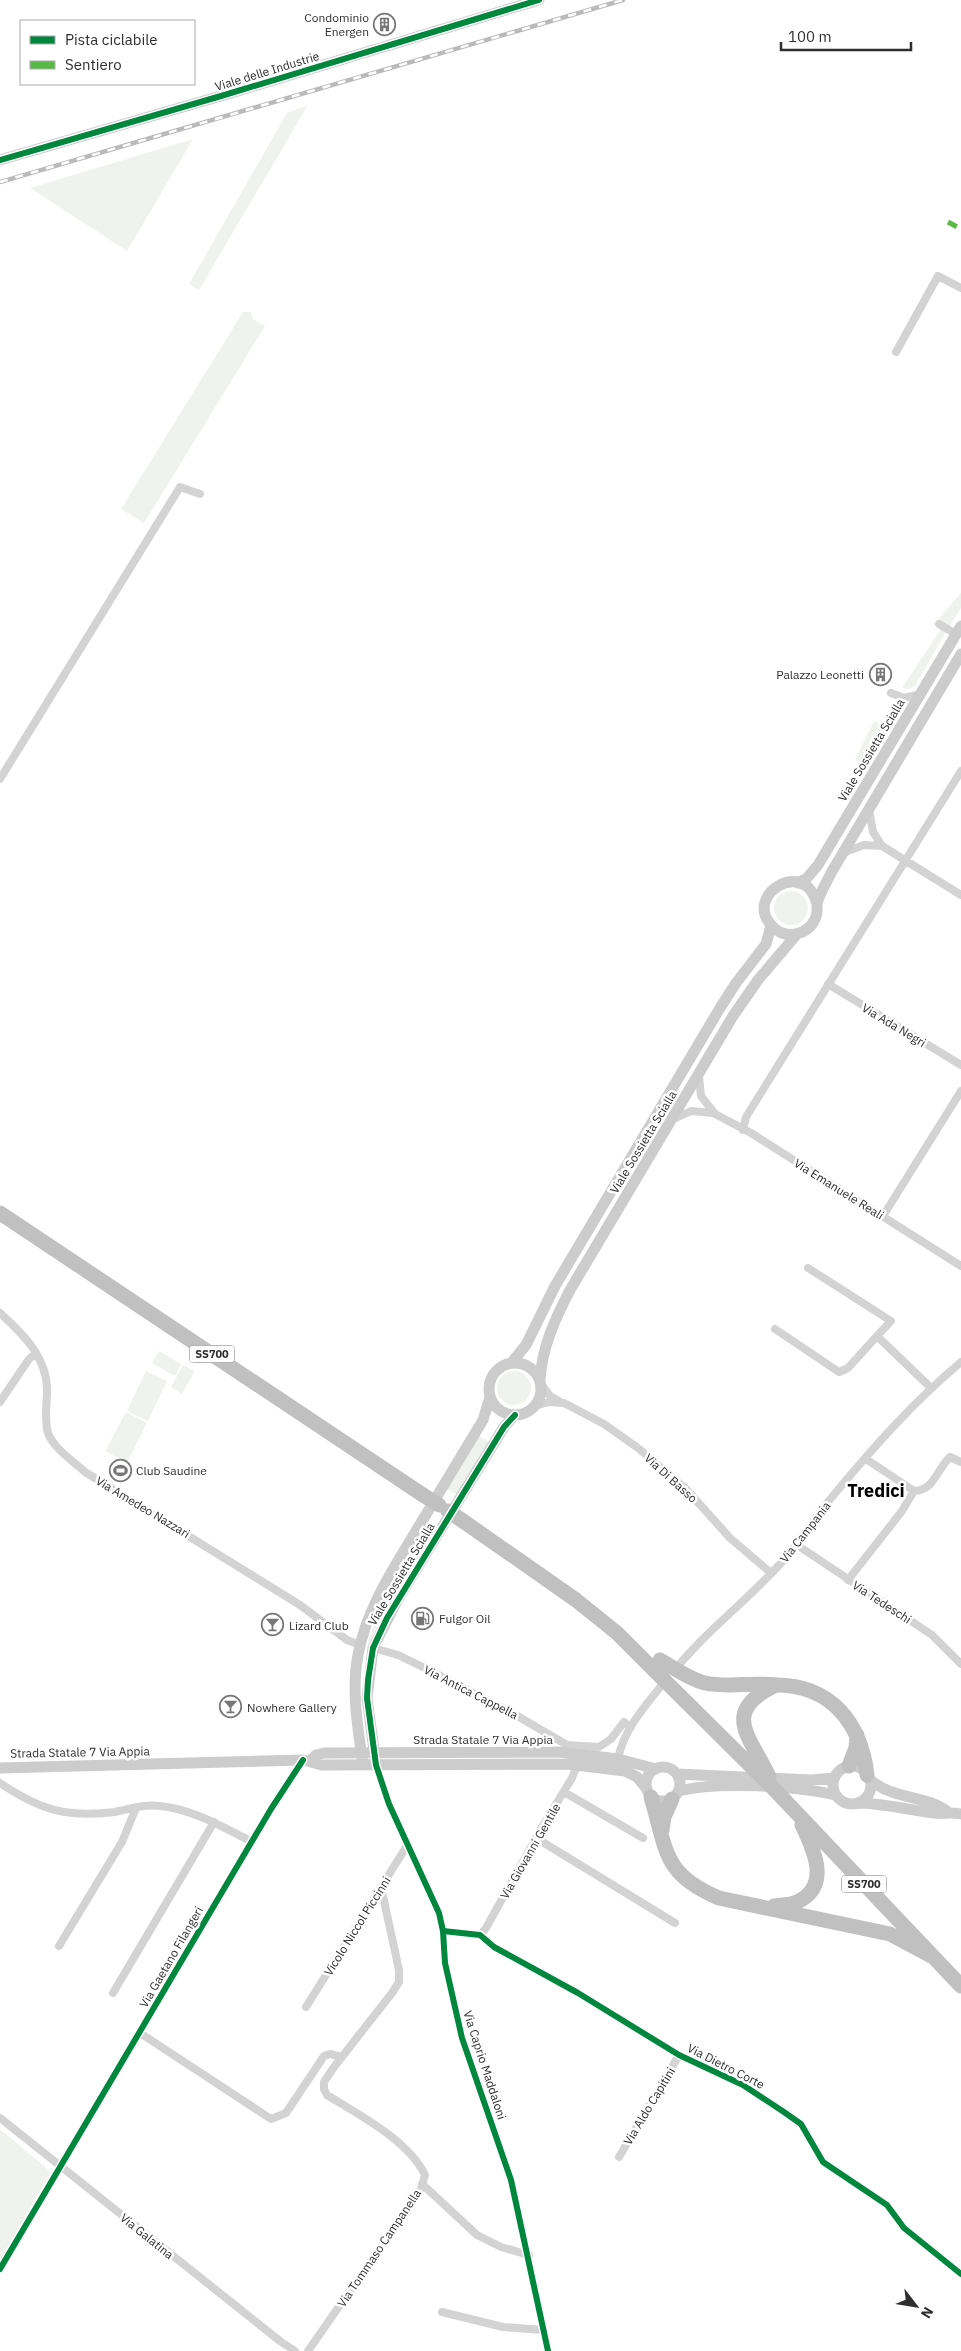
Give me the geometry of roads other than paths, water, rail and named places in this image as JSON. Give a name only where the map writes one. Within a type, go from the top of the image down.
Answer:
[{"type":"highway","name":"SS700","points":[[0,1214],[463,1521],[576,1600],[656,1664],[961,1986]]},
{"type":"highway","points":[[656,1664],[705,1683],[724,1685],[758,1683],[803,1688],[827,1699],[850,1721],[857,1734],[866,1760],[868,1777]]},
{"type":"highway","name":"SS700","points":[[774,1788],[744,1728],[745,1714],[750,1702],[762,1691],[776,1685]]},
{"type":"highway","points":[[849,1766],[856,1748],[857,1734]]},
{"type":"highway","name":"SS700","points":[[649,1792],[663,1843],[679,1874],[703,1891],[719,1898],[765,1908],[797,1902],[809,1892],[817,1876],[818,1864],[814,1850],[795,1810]]},
{"type":"highway","points":[[663,1843],[664,1816],[676,1795]]},
{"type":"highway","points":[[765,1908],[890,1934],[933,1957]]},
{"type":"street","name":"Viale delle Industrie","points":[[0,160],[221,96],[539,0]]},
{"type":"street","points":[[896,352],[938,276],[961,288]]},
{"type":"street","points":[[0,779],[180,487],[200,494]]},
{"type":"street","points":[[940,624],[959,630]]},
{"type":"street","name":"Viale Sossietta Scialla","points":[[363,1759],[355,1701],[355,1680],[360,1645],[382,1590],[483,1420],[490,1396],[488,1386],[492,1376],[498,1368],[512,1362],[526,1345],[554,1286],[720,1008],[736,983],[766,944],[771,926],[765,911],[768,895],[779,885],[788,882],[798,882],[807,878],[818,865],[959,630]]},
{"type":"street","name":"Viale Sossietta Scialla","points":[[375,1759],[367,1698],[373,1648],[398,1599],[504,1427],[515,1415],[526,1412],[535,1406],[540,1396],[543,1353],[560,1308],[748,993],[797,934],[812,925],[817,915],[817,904],[842,853],[961,654]]},
{"type":"street","points":[[906,718],[905,706],[894,695],[909,698],[921,694]]},
{"type":"street","points":[[743,1130],[746,1117],[961,771]]},
{"type":"street","points":[[869,810],[873,832],[882,846],[961,895]]},
{"type":"street","points":[[842,853],[864,845],[882,846]]},
{"type":"street","points":[[798,882],[811,890],[817,904]]},
{"type":"street","points":[[771,926],[780,932],[797,934]]},
{"type":"street","name":"Via Ada Negri","points":[[828,984],[961,1065]]},
{"type":"street","name":"Via Emanuele Reali","points":[[699,1075],[701,1096],[715,1114],[883,1216],[961,1266]]},
{"type":"street","points":[[883,1216],[961,1091]]},
{"type":"street","name":"Via Emanuele Reali","points":[[672,1120],[691,1111],[715,1114]]},
{"type":"street","points":[[775,1329],[839,1372],[848,1368],[891,1321],[808,1268]]},
{"type":"street","name":"Via Amedeo Nazzari","points":[[0,1313],[30,1344],[44,1368],[48,1434],[60,1450],[85,1472],[300,1605],[347,1640],[360,1645]]},
{"type":"street","points":[[877,1336],[930,1387]]},
{"type":"street","points":[[0,1402],[29,1359],[36,1353]]},
{"type":"street","points":[[512,1362],[527,1365],[535,1371],[540,1382]]},
{"type":"street","name":"Via Campania","points":[[618,1758],[624,1738],[631,1727],[694,1646],[771,1573],[797,1544],[831,1498],[930,1387],[961,1362]]},
{"type":"street","name":"Via Di Basso","points":[[540,1382],[550,1396],[559,1402],[572,1405],[604,1424],[638,1448],[686,1490],[730,1538],[771,1573]]},
{"type":"street","points":[[490,1396],[499,1410],[515,1415]]},
{"type":"street","points":[[535,1406],[559,1402]]},
{"type":"street","points":[[866,1459],[914,1490],[923,1490],[929,1487],[950,1457],[961,1462]]},
{"type":"street","points":[[848,1580],[902,1511],[914,1490]]},
{"type":"street","name":"Via Tedeschi","points":[[797,1544],[848,1580],[876,1595],[932,1635],[961,1664]]},
{"type":"street","name":"Via Antica Cappella","points":[[373,1648],[398,1655],[431,1671],[551,1735]]},
{"type":"street","name":"Via Campania","points":[[551,1735],[574,1746],[600,1747],[611,1739],[624,1722],[631,1727]]},
{"type":"street","points":[[549,1752],[551,1735]]},
{"type":"street","name":"Strada Statale 7 Via Appia","points":[[375,1759],[549,1752],[618,1758],[656,1769],[668,1768],[678,1774],[811,1780],[834,1778]]},
{"type":"street","name":"Strada Statale 7 Via Appia","points":[[0,1768],[307,1761],[322,1764],[363,1759],[576,1765],[625,1771],[637,1777],[649,1792]]},
{"type":"street","name":"Via Caprio Maddaloni","points":[[375,1759],[390,1804],[431,1893],[443,1931],[445,1963],[462,2038],[512,2180],[548,2351]]},
{"type":"street","name":"Via Gaetano Filangeri","points":[[0,2270],[252,1842],[307,1761]]},
{"type":"street","name":"Via Giovanni Gentile","points":[[480,1935],[486,1928],[564,1792],[576,1765]]},
{"type":"street","points":[[836,1796],[833,1787],[834,1778],[838,1772],[849,1766],[859,1768],[878,1786],[900,1796],[939,1805],[948,1812]]},
{"type":"street","points":[[656,1769],[648,1776],[649,1792],[659,1802],[676,1795],[716,1785],[809,1790],[836,1796],[845,1802],[887,1804],[937,1813],[961,1814]]},
{"type":"street","points":[[676,1795],[680,1780],[678,1774]]},
{"type":"street","points":[[857,1803],[868,1793],[868,1777]]},
{"type":"street","points":[[0,1783],[45,1808],[74,1815],[150,1805],[162,1806],[214,1822],[252,1842]]},
{"type":"street","points":[[564,1792],[643,1838]]},
{"type":"street","points":[[59,1946],[122,1842],[136,1808]]},
{"type":"street","points":[[113,1993],[214,1822]]},
{"type":"street","points":[[536,1838],[675,1923]]},
{"type":"street","name":"Vicolo Niccol Piccinni","points":[[306,2007],[408,1844]]},
{"type":"street","name":"Via Tommaso Campanella","points":[[308,2351],[422,2184],[425,2175],[419,2163],[378,2127],[327,2095],[324,2089],[324,2082],[399,1982],[399,1970],[381,1887]]},
{"type":"street","name":"Via Dietro Corte","points":[[443,1931],[480,1935],[494,1946],[578,1993],[679,2055],[743,2084],[801,2124],[823,2162],[887,2205],[904,2228],[961,2274]]},
{"type":"street","points":[[140,2033],[271,2118],[286,2113],[324,2056],[344,2054]]},
{"type":"street","name":"Via Aldo Capitini","points":[[619,2157],[679,2055]]},
{"type":"street","name":"Via Galatina","points":[[0,2118],[295,2351]]},
{"type":"street","points":[[422,2184],[477,2235],[501,2247],[529,2255]]},
{"type":"street","points":[[442,2312],[503,2327],[543,2330]]},
{"type":"railway","points":[[0,182],[623,0]]},
{"type":"place","name":"Condominio Energen","points":[[385,24]]},
{"type":"place","name":"Palazzo Leonetti","points":[[880,674]]},
{"type":"place","name":"Club Saudine","points":[[120,1470]]},
{"type":"place","name":"Fulgor Oil","points":[[423,1618]]},
{"type":"place","name":"Lizard Club","points":[[273,1625]]},
{"type":"place","name":"Nowhere Gallery","points":[[231,1707]]},
{"type":"district","name":"Tredici","points":[[876,1490]]}]
